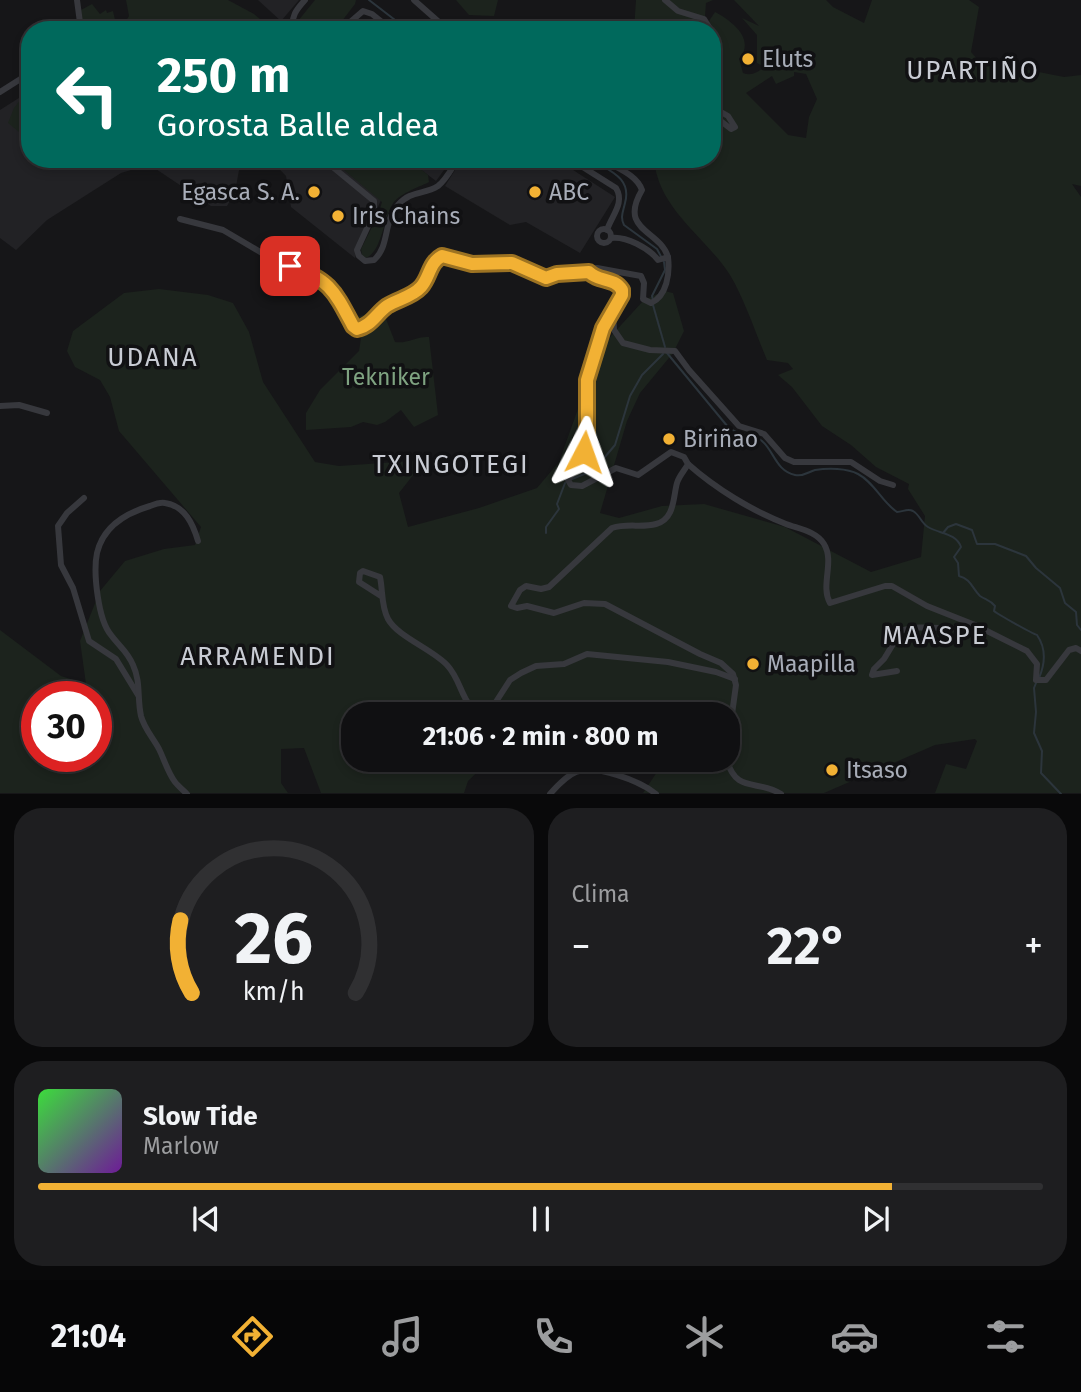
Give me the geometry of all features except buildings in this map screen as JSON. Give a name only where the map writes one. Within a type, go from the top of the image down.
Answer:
[{"type":"street","points":[[77,0],[80,21]]},
{"type":"street","points":[[291,21],[295,11],[305,0]]},
{"type":"street","points":[[414,0],[438,21]]},
{"type":"street","points":[[664,0],[678,11],[705,21]]},
{"type":"street","points":[[351,21],[363,10],[381,21]]},
{"type":"street","points":[[0,92],[21,79]]},
{"type":"street","points":[[721,112],[735,127],[731,130],[721,124]]},
{"type":"street","points":[[334,168],[374,201],[374,213],[357,250],[361,259],[370,261],[377,258],[381,251],[388,223],[398,205],[412,194],[439,185],[451,168]]},
{"type":"street","points":[[584,168],[619,192],[620,200],[607,230],[611,238]]},
{"type":"street","points":[[180,219],[223,230],[272,259],[313,275],[336,293],[357,329],[366,327],[389,305],[418,290],[424,284],[432,263],[442,256],[472,264],[512,263],[546,278],[557,274],[589,272],[593,268],[641,276],[644,283],[643,299],[653,302],[669,278],[663,247],[637,223],[634,207],[642,190],[627,173],[618,168]]},
{"type":"street","points":[[607,230],[600,232],[598,238],[603,243],[618,237],[665,258]]},
{"type":"street","points":[[589,272],[592,276],[613,281],[621,286],[622,295],[603,328],[587,380],[586,448],[568,480],[571,485],[582,486],[616,468],[638,475],[671,452],[684,457],[688,464],[718,486],[755,509],[785,524],[808,531],[821,540],[827,554],[826,592],[830,603],[892,586],[927,606],[975,625],[1027,651],[1037,664],[1039,680],[1046,680],[1069,650],[1081,650]]},
{"type":"street","points":[[613,309],[613,324],[621,341],[630,347],[675,351],[739,426],[764,434],[785,458],[803,463],[851,462],[880,481],[893,485]]},
{"type":"street","points":[[0,406],[19,405],[47,413]]},
{"type":"street","points":[[688,464],[678,480],[673,506],[664,520],[656,524],[612,528],[549,587],[541,589],[526,586],[520,590],[511,606],[527,606],[554,613],[584,603],[605,604],[721,663],[735,678],[732,702]]},
{"type":"street","points":[[85,498],[66,513],[58,526],[61,565],[73,588],[89,641],[116,659],[138,695]]},
{"type":"street","points":[[187,793],[174,782],[144,726],[133,664],[124,647],[111,636],[104,624],[95,569],[98,550],[118,520],[137,510],[164,502],[187,515],[198,541]]},
{"type":"street","points":[[381,596],[359,582],[360,573],[371,572],[380,577],[381,596],[388,620],[397,630],[435,653],[453,671],[470,708],[475,712],[485,713],[492,708],[510,680],[521,673],[536,666],[564,664],[587,654],[668,662],[735,678]]},
{"type":"street","points":[[897,671],[872,675],[901,631],[923,627],[968,628],[975,625]]},
{"type":"street","points":[[550,793],[570,775],[587,770],[632,780],[656,793]]},
{"type":"street","points":[[732,772],[744,785],[774,789],[781,793]]},
{"type":"shaded area","points":[[258,0],[299,0],[281,21]]},
{"type":"shaded area","points":[[21,97],[21,168],[138,168],[121,173],[47,220],[16,250],[0,238],[0,110]]},
{"type":"shaded area","points":[[148,168],[239,168],[235,192],[227,206],[211,206],[156,169]]},
{"type":"shaded area","points":[[278,168],[342,168],[381,200],[355,258],[291,207],[286,176]]},
{"type":"shaded area","points":[[419,168],[445,168],[436,181]]},
{"type":"shaded area","points":[[456,168],[570,168],[615,197],[580,253],[526,222],[510,225],[445,186]]},
{"type":"green space","points":[[126,0],[228,0],[262,21],[126,21],[129,16]]},
{"type":"green space","points":[[315,0],[356,0],[342,21],[298,21]]},
{"type":"green space","points":[[456,0],[498,0],[494,16],[469,15]]},
{"type":"green space","points":[[636,0],[713,0],[706,3],[705,21],[635,21]]},
{"type":"green space","points":[[734,0],[826,0],[833,7],[864,23],[872,0],[969,0],[979,7],[971,52],[978,60],[1064,77],[1081,75],[1081,186],[1072,184],[1081,197],[1081,793],[935,793],[946,764],[966,769],[977,741],[975,739],[935,745],[824,793],[643,793],[657,772],[740,772],[740,702],[341,702],[341,772],[477,772],[468,781],[464,793],[321,793],[304,748],[281,749],[281,783],[288,793],[0,793],[0,630],[61,676],[77,681],[21,681],[21,772],[112,772],[112,681],[86,681],[80,641],[100,591],[125,561],[164,549],[195,545],[201,527],[119,431],[110,397],[100,380],[75,367],[67,351],[73,331],[124,293],[159,289],[208,295],[233,303],[249,332],[263,382],[315,462],[339,466],[425,460],[399,493],[408,527],[479,508],[537,488],[559,462],[593,367],[611,336],[644,300],[664,291],[673,293],[684,331],[673,353],[640,393],[627,421],[600,513],[619,518],[662,506],[704,504],[785,527],[871,572],[921,557],[925,516],[908,489],[909,484],[876,467],[851,445],[822,426],[792,387],[778,375],[793,369],[788,363],[767,360],[730,275],[673,207],[657,177],[656,168],[721,168],[721,21],[709,21],[715,12],[740,31],[745,44],[739,59],[743,73],[754,73],[764,67],[757,63],[757,35],[742,18],[759,26]],"holes":[[[794,72],[806,74],[817,99],[809,117],[806,138],[788,135],[746,93],[772,76],[776,84],[794,76]]]},
{"type":"green space","points":[[92,4],[100,14],[106,10],[107,13],[113,11],[115,20],[126,21],[82,21],[81,10]]},
{"type":"green space","points":[[21,99],[21,134],[8,123]]},
{"type":"green space","points":[[342,168],[419,168],[428,175],[429,182],[395,201],[376,249],[366,258],[361,249],[382,202]]},
{"type":"green space","name":"Tekniker","points":[[382,309],[395,342],[429,337],[438,415],[414,427],[401,410],[377,425],[363,422],[351,427],[306,430],[306,413],[320,390],[359,351],[361,338],[354,318]]},
{"type":"waterway","points":[[369,0],[396,21]]},
{"type":"waterway","points":[[606,168],[618,176],[625,187],[622,217],[624,225],[657,249],[664,262],[665,270],[652,296],[653,300]]},
{"type":"waterway","points":[[653,305],[665,347]]},
{"type":"waterway","points":[[667,353],[728,427],[762,441],[779,465],[789,473],[801,475],[815,470],[831,469],[854,472],[869,482],[897,512],[913,511],[928,527],[959,542],[961,547],[954,557],[958,563],[959,576],[993,604],[994,611],[1037,635],[1044,656],[1039,678]]},
{"type":"waterway","points":[[572,479],[594,470],[615,445],[630,396],[642,375],[663,354]]},
{"type":"waterway","points":[[546,533],[546,527],[559,509],[557,504],[565,483]]},
{"type":"waterway","points":[[943,533],[956,524],[972,530],[977,544],[995,544],[1026,556],[1060,588],[1065,603],[1076,612],[1077,625],[1081,630]]},
{"type":"waterway","points":[[1036,683],[1034,733],[1042,751],[1041,773],[1061,794]]},
{"type":"place","name":"Eluts","points":[[748,59]]},
{"type":"place","name":"Egasca S. A.","points":[[314,192]]},
{"type":"place","name":"ABC","points":[[535,192]]},
{"type":"place","name":"Iris Chains","points":[[338,216]]},
{"type":"place","name":"Biriñao","points":[[669,439]]},
{"type":"place","name":"Maapilla","points":[[753,664]]},
{"type":"place","name":"Itsaso","points":[[832,770]]},
{"type":"district","name":"UPARTIÑO","points":[[973,70]]},
{"type":"district","name":"UDANA","points":[[153,357]]},
{"type":"district","name":"TXINGOTEGI","points":[[451,464]]},
{"type":"district","name":"MAASPE","points":[[935,635]]},
{"type":"district","name":"ARRAMENDI","points":[[258,656]]},
{"type":"route","points":[[290,266],[313,275],[331,288],[357,329],[366,327],[389,305],[418,290],[424,284],[432,263],[442,256],[472,264],[512,263],[546,278],[557,274],[589,272],[592,276],[618,284],[621,286],[622,295],[603,328],[587,380],[587,440],[584,452]]}]
